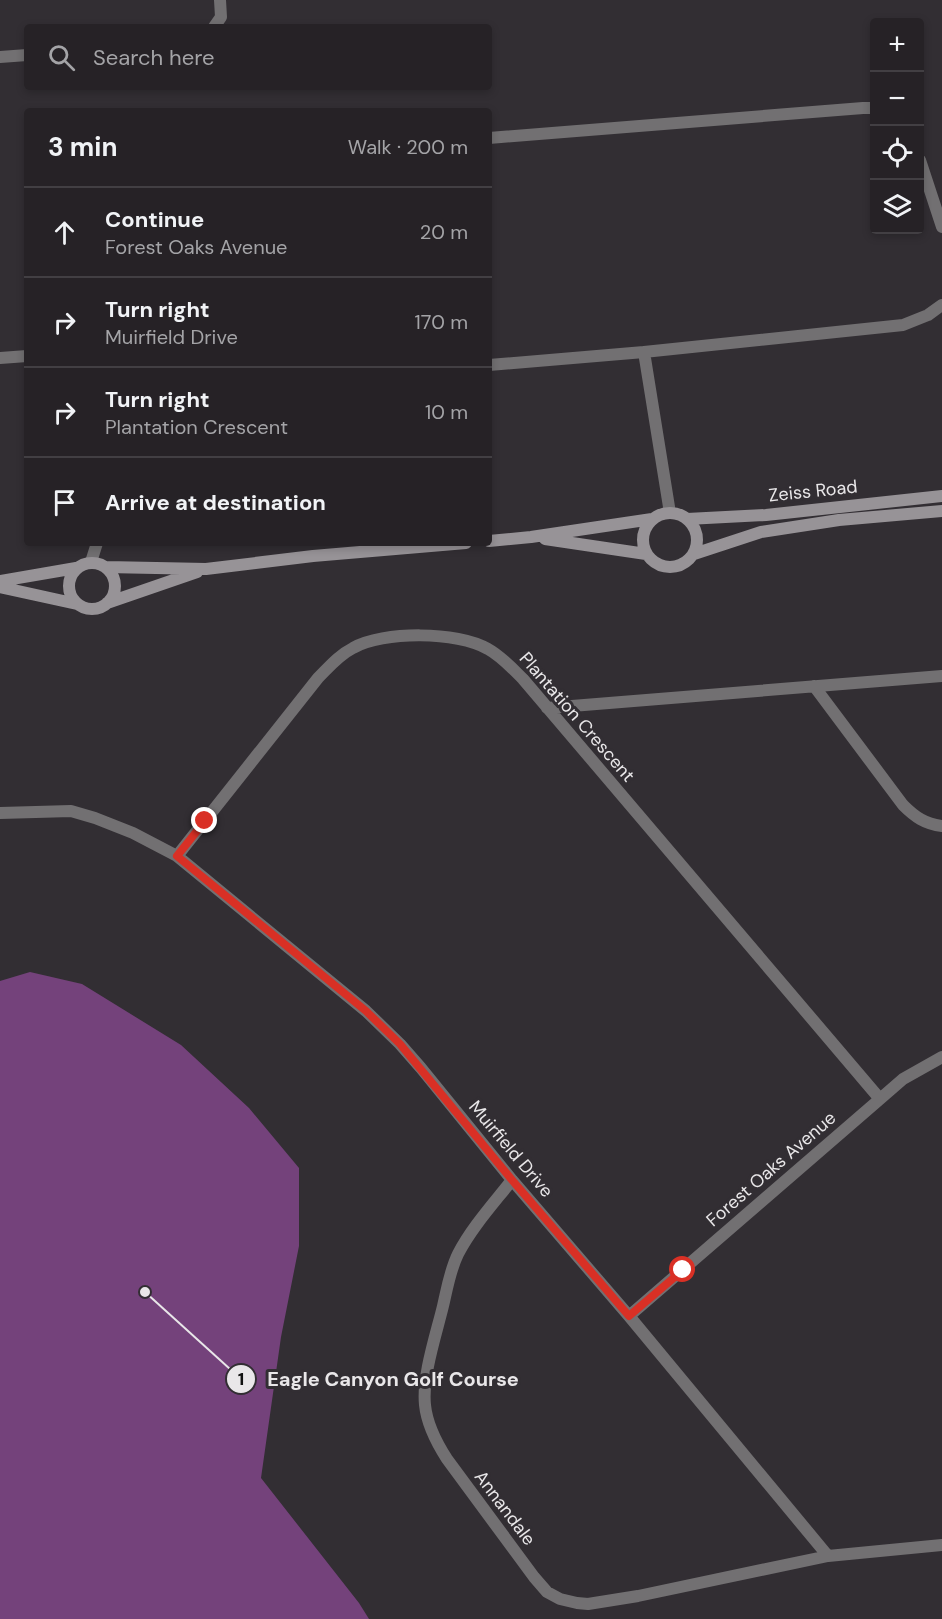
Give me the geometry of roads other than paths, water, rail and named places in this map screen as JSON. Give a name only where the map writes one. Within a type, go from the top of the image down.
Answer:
[{"type":"street","points":[[216,24],[221,16],[220,0]]},
{"type":"street","points":[[0,57],[24,55]]},
{"type":"street","points":[[492,138],[870,108]]},
{"type":"street","points":[[924,172],[942,227]]},
{"type":"street","points":[[492,365],[644,352],[903,325],[928,315],[942,306]]},
{"type":"street","points":[[644,352],[670,513]]},
{"type":"street","points":[[0,358],[24,356]]},
{"type":"street","name":"Zeiss Road","points":[[687,519],[766,514],[942,496]]},
{"type":"street","name":"Zeiss Road","points":[[694,554],[761,532],[839,520],[942,511]]},
{"type":"street","points":[[670,513],[679,514],[687,519],[694,526],[697,535],[694,554],[680,566],[670,568],[652,561],[643,545],[646,527],[652,519],[660,514],[670,513]]},
{"type":"street","points":[[492,541],[652,519]]},
{"type":"street","points":[[531,537],[646,554]]},
{"type":"street","points":[[91,562],[96,546]]},
{"type":"street","points":[[77,604],[69,591],[68,582],[76,568],[91,562],[106,567],[206,569],[313,556],[431,546]]},
{"type":"street","points":[[0,587],[77,604],[85,608],[100,608],[112,597],[115,589],[115,581],[106,567]]},
{"type":"street","points":[[0,581],[76,568]]},
{"type":"street","points":[[107,603],[206,569]]},
{"type":"street","name":"Plantation Crescent","points":[[177,856],[318,678],[337,659],[354,647],[383,638],[423,635],[464,640],[487,648],[523,679],[880,1099]]},
{"type":"street","points":[[548,708],[942,676]]},
{"type":"street","points":[[814,686],[903,805],[915,818],[942,826]]},
{"type":"street","name":"Muirfield Drive","points":[[0,813],[71,811],[132,833],[177,856],[375,1019],[421,1068],[512,1180],[629,1316],[828,1556]]},
{"type":"street","name":"Forest Oaks Avenue","points":[[629,1316],[903,1079],[942,1058]]},
{"type":"street","name":"Annandale","points":[[512,1180],[457,1256],[431,1352],[424,1400],[429,1426],[437,1444],[534,1577],[547,1592],[560,1599],[577,1604],[588,1604],[638,1596],[828,1556]]},
{"type":"street","points":[[828,1556],[942,1545]]},
{"type":"place","name":"Eagle Canyon Golf Course","points":[[145,1292]]}]
